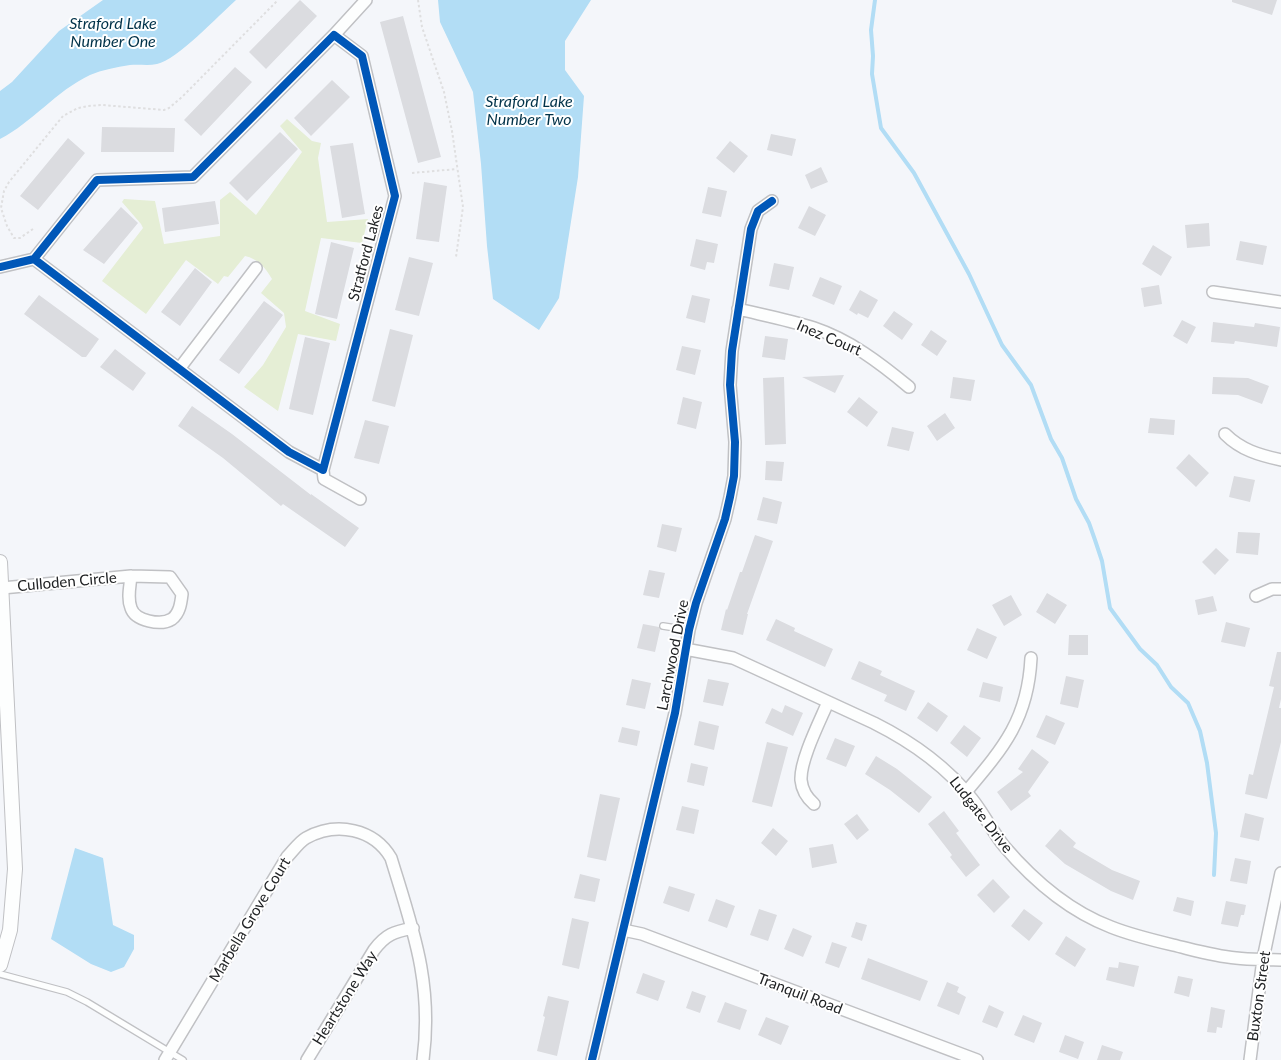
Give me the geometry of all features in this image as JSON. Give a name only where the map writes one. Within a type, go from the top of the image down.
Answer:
[{"type":"street","points":[[0,267],[34,259],[96,180],[193,177],[334,35],[366,0]]},
{"type":"street","name":"Stratford Lakes","points":[[323,470],[395,196],[362,56],[334,35]]},
{"type":"street","name":"Larchwood Drive","points":[[592,1060],[675,713],[688,630],[725,519],[734,476],[735,442],[730,385],[732,351],[738,309],[751,229],[758,211],[772,201]]},
{"type":"street","points":[[34,259],[290,452],[323,470],[324,479],[360,499]]},
{"type":"street","points":[[179,369],[256,268]]},
{"type":"street","points":[[1213,292],[1281,302]]},
{"type":"street","name":"Inez Court","points":[[738,309],[815,328],[844,341],[868,355],[909,387]]},
{"type":"street","points":[[1225,434],[1243,449],[1258,455],[1281,460]]},
{"type":"street","points":[[0,562],[15,869],[10,930],[0,965]]},
{"type":"street","name":"Culloden Circle","points":[[1,588],[131,576],[170,578],[182,594],[179,610],[172,619],[158,622],[141,619],[131,609],[129,594],[131,576]]},
{"type":"street","points":[[1256,596],[1272,589],[1281,589]]},
{"type":"street","name":"Ludgate Drive","points":[[685,649],[733,658],[897,735],[922,751],[945,769],[966,792],[1003,845],[1022,865],[1042,885],[1083,914],[1110,927],[1199,952],[1226,957],[1281,960]]},
{"type":"street","points":[[966,792],[999,754],[1016,724],[1027,695],[1031,658]]},
{"type":"street","points":[[814,804],[808,799],[803,790],[801,780],[810,744],[828,702]]},
{"type":"street","name":"Marbella Grove Court","points":[[167,1056],[288,857],[306,838],[345,828],[360,831],[384,847],[391,858],[418,945],[426,996],[423,1060]]},
{"type":"street","name":"Buxton Street","points":[[1250,1060],[1263,959],[1281,874]]},
{"type":"street","name":"Heartstone Way","points":[[306,1060],[382,938],[391,933],[412,928]]},
{"type":"street","name":"Tranquil Road","points":[[623,930],[642,934],[977,1060]]},
{"type":"lane","points":[[663,626],[688,630]]},
{"type":"lane","points":[[0,974],[67,992],[87,1002],[167,1056],[183,1060]]},
{"type":"path","points":[[33,229],[20,238],[14,238],[7,226],[1,208],[1,199],[9,182],[63,116],[71,110],[88,106],[164,110],[169,108],[278,0]]},
{"type":"path","points":[[418,0],[422,27],[444,92],[452,131],[463,208],[456,257]]},
{"type":"path","points":[[412,173],[457,169]]},
{"type":"green space","points":[[287,119],[312,141],[321,143],[318,158],[327,222],[368,219],[362,243],[321,238],[305,311],[340,324],[336,341],[298,334],[278,411],[244,387],[263,365],[286,327],[284,313],[261,293],[272,279],[264,267],[257,261],[245,256],[228,277],[224,276],[218,284],[186,260],[146,314],[102,281],[143,228],[122,202],[124,199],[155,201],[164,244],[220,236],[220,200],[230,192],[256,215],[302,152],[280,126]]},
{"type":"water","name":"Straford Lake Number One","points":[[103,0],[236,0],[186,46],[165,61],[154,65],[120,67],[90,75],[66,89],[23,124],[0,139],[0,91],[12,82],[59,31]]},
{"type":"water","name":"Straford Lake Number Two","points":[[438,0],[591,0],[565,41],[565,70],[584,96],[578,177],[559,298],[539,330],[493,299],[473,92],[440,22]]},
{"type":"water","points":[[75,848],[103,858],[113,925],[134,935],[134,949],[124,967],[111,972],[91,964],[51,939]]},
{"type":"building","points":[[300,0],[317,16],[266,69],[249,52]]},
{"type":"building","points":[[1232,0],[1277,0],[1272,15],[1232,2]]},
{"type":"building","points":[[403,16],[441,157],[418,163],[380,22]]},
{"type":"building","points":[[235,67],[252,82],[201,136],[184,120]]},
{"type":"building","points":[[332,80],[350,97],[311,136],[294,118]]},
{"type":"building","points":[[102,127],[175,128],[174,152],[101,152]]},
{"type":"building","points":[[280,132],[298,149],[247,201],[229,183]]},
{"type":"building","points":[[771,134],[796,139],[792,156],[767,150]]},
{"type":"building","points":[[68,138],[85,153],[38,210],[20,196]]},
{"type":"building","points":[[730,141],[748,156],[734,173],[716,158]]},
{"type":"building","points":[[353,143],[365,214],[342,218],[330,146]]},
{"type":"building","points":[[821,167],[828,182],[811,189],[805,175]]},
{"type":"building","points":[[424,182],[447,186],[439,242],[416,239]]},
{"type":"building","points":[[708,187],[727,191],[721,217],[702,213]]},
{"type":"building","points":[[215,201],[219,224],[165,232],[162,208]]},
{"type":"building","points":[[809,206],[826,215],[815,236],[798,228]]},
{"type":"building","points":[[121,207],[138,223],[104,264],[83,250]]},
{"type":"building","points":[[1209,223],[1210,246],[1187,248],[1185,225]]},
{"type":"building","points":[[696,239],[718,244],[714,263],[707,262],[705,270],[690,266]]},
{"type":"building","points":[[1240,241],[1267,246],[1263,265],[1236,260]]},
{"type":"building","points":[[331,242],[354,248],[337,319],[315,314]]},
{"type":"building","points":[[1153,245],[1172,257],[1161,276],[1142,264]]},
{"type":"building","points":[[409,257],[433,263],[419,316],[395,310]]},
{"type":"building","points":[[774,263],[794,267],[789,290],[769,286]]},
{"type":"building","points":[[195,268],[212,282],[180,326],[161,312]]},
{"type":"building","points":[[820,277],[842,286],[834,305],[812,296]]},
{"type":"building","points":[[1159,285],[1162,304],[1144,307],[1141,288]]},
{"type":"building","points":[[860,290],[878,300],[868,318],[858,313],[857,315],[849,310]]},
{"type":"building","points":[[39,295],[99,339],[86,357],[82,357],[24,314]]},
{"type":"building","points":[[692,295],[710,299],[705,323],[686,318]]},
{"type":"building","points":[[264,301],[283,315],[239,374],[219,360]]},
{"type":"building","points":[[894,311],[913,324],[902,340],[883,326]]},
{"type":"building","points":[[1182,320],[1196,327],[1187,344],[1173,336]]},
{"type":"building","points":[[1213,322],[1254,327],[1255,323],[1280,327],[1277,347],[1235,341],[1234,344],[1211,342]]},
{"type":"building","points":[[390,329],[413,335],[395,407],[372,401]]},
{"type":"building","points":[[931,330],[947,341],[937,356],[921,345]]},
{"type":"building","points":[[765,336],[788,339],[785,360],[762,357]]},
{"type":"building","points":[[305,337],[330,343],[313,415],[289,409]]},
{"type":"building","points":[[682,346],[701,350],[695,375],[676,370]]},
{"type":"building","points":[[115,349],[146,373],[133,391],[100,367]]},
{"type":"building","points":[[844,375],[835,393],[802,377]]},
{"type":"building","points":[[784,377],[786,444],[765,445],[763,378]]},
{"type":"building","points":[[953,377],[975,380],[971,401],[950,398]]},
{"type":"building","points":[[1213,377],[1248,378],[1269,386],[1262,404],[1238,395],[1212,394]]},
{"type":"building","points":[[683,397],[702,402],[696,429],[677,424]]},
{"type":"building","points":[[859,397],[878,412],[867,427],[847,412]]},
{"type":"building","points":[[192,406],[232,434],[311,495],[359,528],[345,547],[283,504],[281,506],[223,458],[178,426]]},
{"type":"building","points":[[945,413],[955,428],[937,441],[927,426]]},
{"type":"building","points":[[1150,418],[1175,420],[1174,435],[1148,433]]},
{"type":"building","points":[[365,420],[389,426],[379,464],[354,458]]},
{"type":"building","points":[[892,427],[914,432],[909,451],[887,446]]},
{"type":"building","points":[[1189,454],[1209,473],[1196,487],[1176,468]]},
{"type":"building","points":[[766,461],[784,462],[782,481],[765,480]]},
{"type":"building","points":[[1234,476],[1255,480],[1250,502],[1229,497]]},
{"type":"building","points":[[763,497],[782,502],[777,524],[757,520]]},
{"type":"building","points":[[662,524],[682,528],[676,552],[657,547]]},
{"type":"building","points":[[1238,532],[1260,533],[1258,555],[1236,553]]},
{"type":"building","points":[[755,535],[773,541],[747,614],[743,635],[721,630],[726,609]]},
{"type":"building","points":[[1216,548],[1229,560],[1215,575],[1202,562]]},
{"type":"building","points":[[649,570],[665,573],[659,598],[643,595]]},
{"type":"building","points":[[1047,593],[1067,605],[1055,624],[1036,612]]},
{"type":"building","points":[[1011,595],[1022,615],[1004,626],[992,605]]},
{"type":"building","points":[[1213,596],[1217,611],[1198,615],[1195,600]]},
{"type":"building","points":[[776,619],[795,628],[794,631],[833,649],[825,667],[766,640]]},
{"type":"building","points":[[1226,622],[1250,628],[1245,647],[1221,642]]},
{"type":"building","points":[[643,624],[659,627],[655,652],[637,648]]},
{"type":"building","points":[[977,628],[997,637],[987,659],[967,650]]},
{"type":"building","points":[[1069,635],[1088,635],[1088,655],[1068,655]]},
{"type":"building","points":[[1277,652],[1281,652],[1281,699],[1279,708],[1281,708],[1281,742],[1267,799],[1245,794],[1249,774],[1253,775],[1274,687],[1269,686]]},
{"type":"building","points":[[859,661],[882,671],[880,675],[915,691],[906,711],[884,701],[887,695],[851,679]]},
{"type":"building","points":[[1066,676],[1084,680],[1078,708],[1060,704]]},
{"type":"building","points":[[632,679],[651,683],[645,709],[626,705]]},
{"type":"building","points":[[708,679],[729,683],[723,706],[703,702]]},
{"type":"building","points":[[983,682],[1003,687],[1000,702],[979,697]]},
{"type":"building","points":[[928,702],[948,716],[937,732],[917,718]]},
{"type":"building","points":[[785,705],[803,713],[793,736],[765,723],[772,708],[782,713]]},
{"type":"building","points":[[1046,715],[1065,723],[1055,745],[1036,737]]},
{"type":"building","points":[[699,721],[719,726],[714,750],[694,745]]},
{"type":"building","points":[[964,725],[981,738],[967,757],[950,743]]},
{"type":"building","points":[[622,727],[640,731],[637,746],[618,742]]},
{"type":"building","points":[[835,738],[855,746],[846,767],[826,759]]},
{"type":"building","points":[[767,742],[788,747],[772,807],[752,802]]},
{"type":"building","points":[[1032,749],[1049,762],[1028,792],[1031,796],[1011,811],[997,792],[1023,772],[1018,769]]},
{"type":"building","points":[[876,756],[897,769],[932,797],[919,813],[890,790],[865,774]]},
{"type":"building","points":[[691,763],[708,767],[704,786],[687,782]]},
{"type":"building","points":[[600,794],[620,798],[606,861],[587,857]]},
{"type":"building","points":[[682,806],[699,810],[694,834],[676,830]]},
{"type":"building","points":[[944,811],[959,831],[956,833],[980,865],[966,877],[928,824]]},
{"type":"building","points":[[1245,813],[1264,818],[1259,841],[1240,837]]},
{"type":"building","points":[[857,814],[869,830],[857,840],[844,824]]},
{"type":"building","points":[[773,828],[788,841],[776,856],[761,843]]},
{"type":"building","points":[[1060,829],[1076,843],[1073,847],[1112,870],[1140,881],[1133,900],[1111,891],[1065,864],[1045,846]]},
{"type":"building","points":[[833,844],[837,863],[812,868],[809,848]]},
{"type":"building","points":[[1235,858],[1251,861],[1247,884],[1230,881]]},
{"type":"building","points":[[580,874],[600,879],[595,902],[574,898]]},
{"type":"building","points":[[993,879],[1010,897],[994,913],[977,895]]},
{"type":"building","points":[[669,886],[695,894],[689,912],[663,903]]},
{"type":"building","points":[[1177,897],[1194,901],[1191,916],[1173,911]]},
{"type":"building","points":[[716,899],[735,906],[727,928],[708,921]]},
{"type":"building","points":[[1226,901],[1246,905],[1244,915],[1241,915],[1238,927],[1221,924]]},
{"type":"building","points":[[759,909],[777,915],[768,941],[750,935]]},
{"type":"building","points":[[1024,909],[1043,923],[1029,941],[1011,926]]},
{"type":"building","points":[[572,918],[589,922],[579,969],[562,965]]},
{"type":"building","points":[[856,922],[867,925],[862,941],[851,937]]},
{"type":"building","points":[[793,928],[812,936],[803,957],[784,949]]},
{"type":"building","points":[[1066,936],[1086,949],[1075,967],[1055,954]]},
{"type":"building","points":[[832,942],[847,947],[839,968],[825,963]]},
{"type":"building","points":[[868,958],[928,981],[920,1001],[861,979]]},
{"type":"building","points":[[1119,962],[1139,966],[1134,987],[1106,980],[1109,967],[1118,968]]},
{"type":"building","points":[[643,973],[665,981],[658,1001],[636,993]]},
{"type":"building","points":[[1178,976],[1193,979],[1189,997],[1174,993]]},
{"type":"building","points":[[947,982],[959,987],[957,992],[966,997],[959,1015],[937,1006]]},
{"type":"building","points":[[692,991],[706,996],[700,1013],[686,1008]]},
{"type":"building","points":[[548,996],[569,1001],[557,1056],[537,1051]]},
{"type":"building","points":[[725,1002],[747,1010],[740,1030],[717,1022]]},
{"type":"building","points":[[989,1005],[1004,1012],[997,1028],[982,1022]]},
{"type":"building","points":[[1211,1007],[1225,1010],[1222,1028],[1217,1027],[1216,1033],[1207,1032]]},
{"type":"building","points":[[1023,1015],[1042,1023],[1034,1043],[1014,1035]]},
{"type":"building","points":[[766,1017],[789,1026],[781,1045],[758,1035]]},
{"type":"building","points":[[1065,1035],[1084,1042],[1078,1059],[1059,1052]]},
{"type":"building","points":[[1102,1045],[1123,1052],[1120,1060],[1097,1060]]},
{"type":"waterway","points":[[875,0],[871,30],[872,74],[881,128],[914,173],[969,274],[1002,345],[1031,385],[1051,439],[1062,458],[1076,499],[1089,523],[1102,561],[1110,608],[1140,649],[1157,665],[1171,687],[1188,703],[1200,731],[1207,763],[1216,833],[1214,875]]},
{"type":"cycle path","points":[[0,267],[34,259],[97,180],[193,177],[334,35],[362,56],[395,196],[323,470],[289,452],[34,259]]},
{"type":"cycle path","points":[[592,1060],[675,713],[689,630],[696,603],[725,519],[730,497],[734,476],[735,442],[730,385],[732,351],[751,229],[758,211],[772,201]]}]
